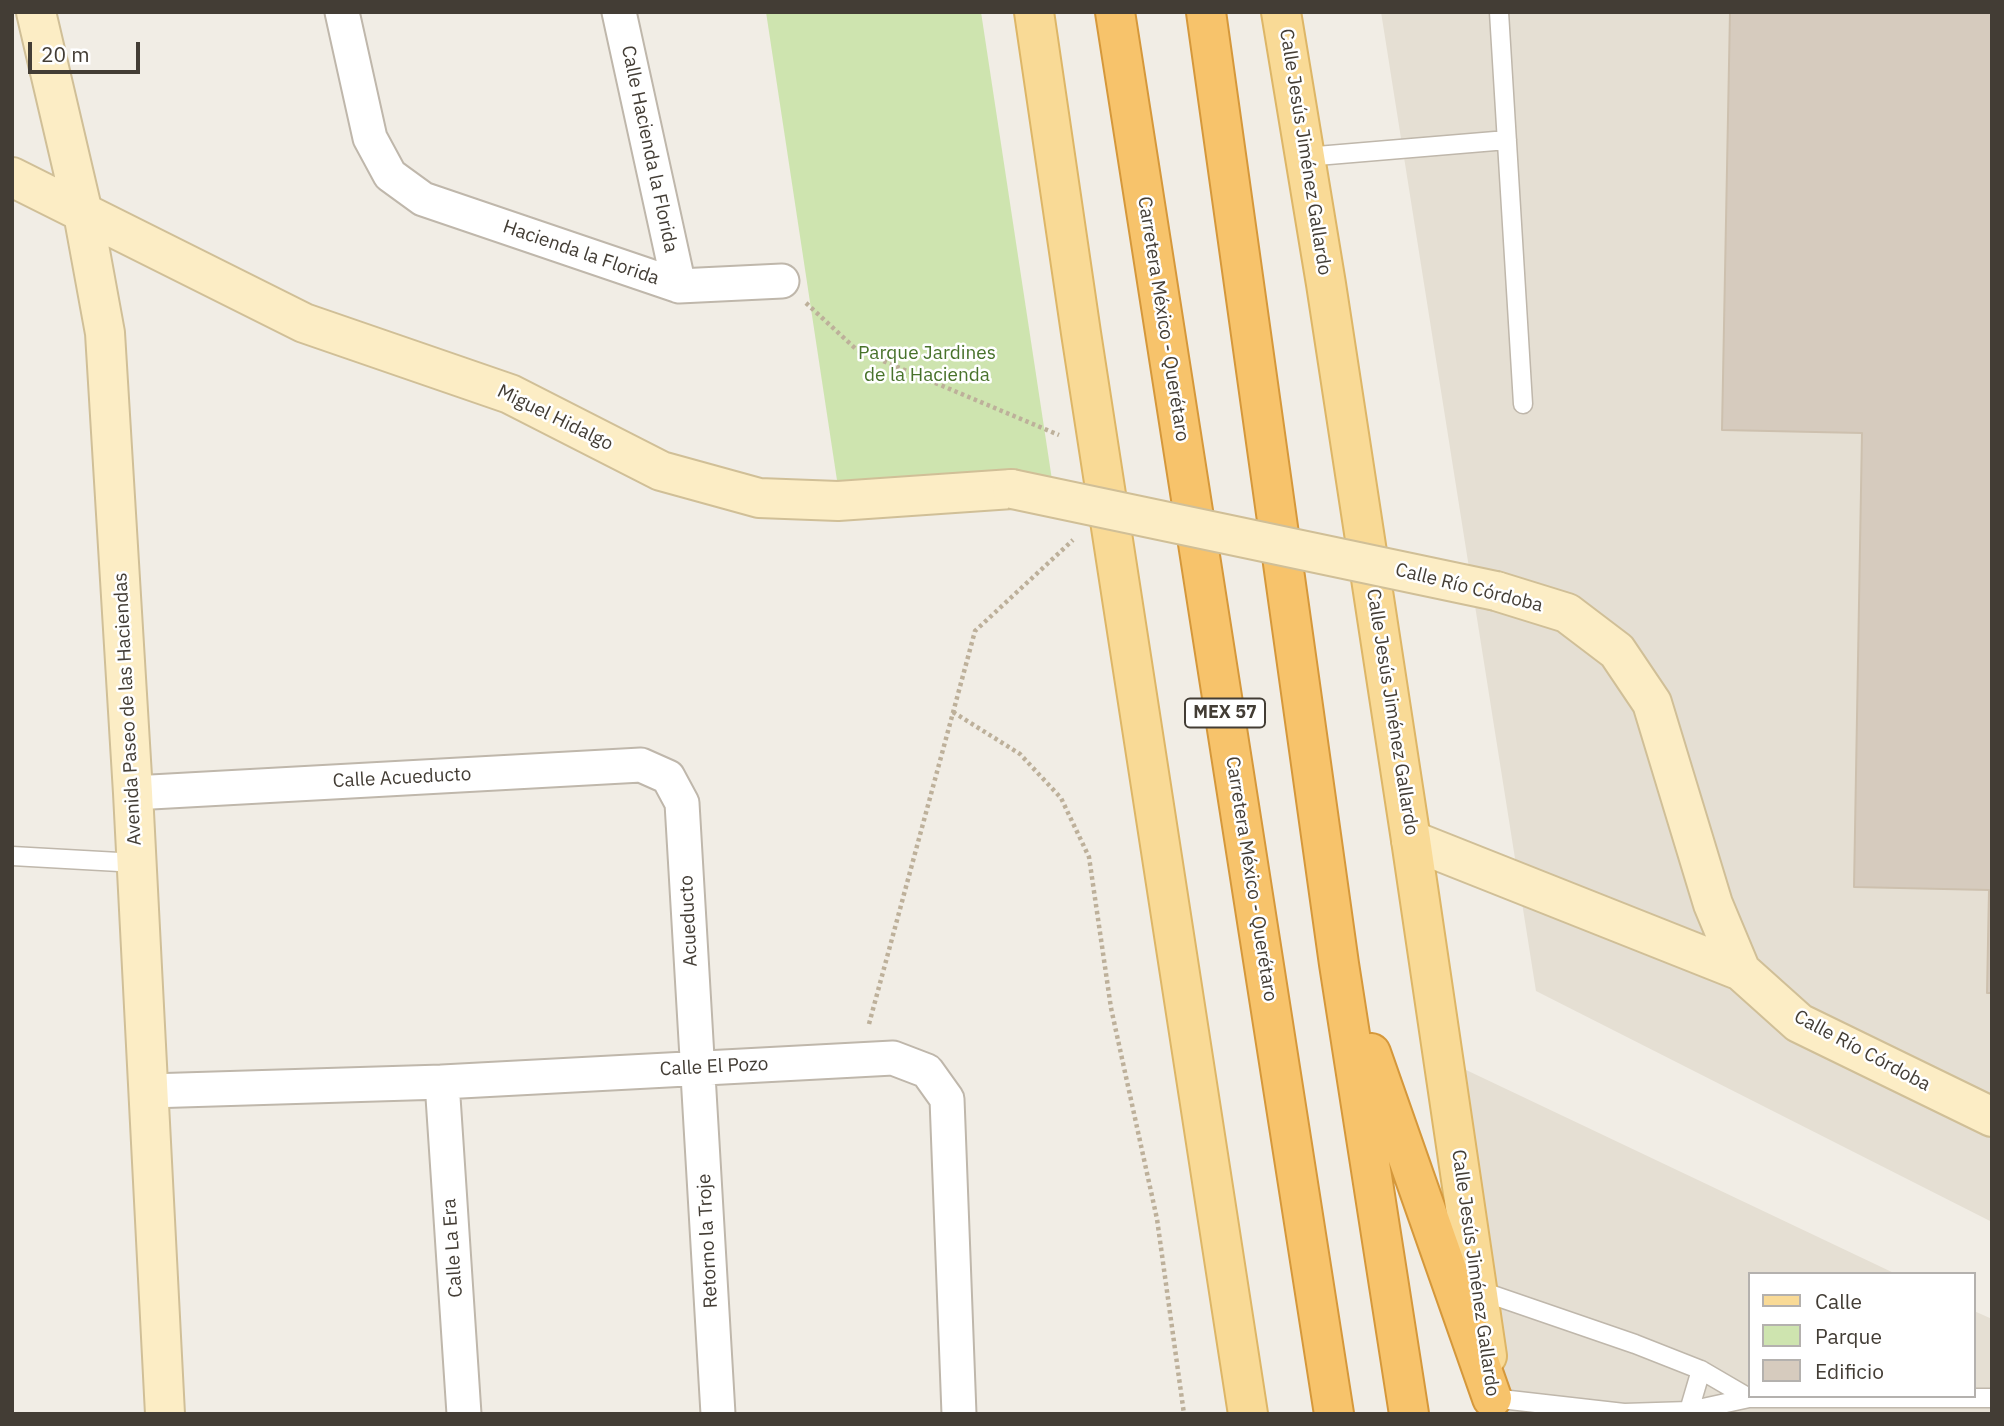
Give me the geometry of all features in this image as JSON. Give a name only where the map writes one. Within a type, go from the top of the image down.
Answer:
[{"type":"highway","name":"Carretera México - Querétaro","points":[[1115,12],[1334,1414]]},
{"type":"highway","points":[[1207,15],[1339,964],[1409,1414]]},
{"type":"highway","points":[[1339,964],[1494,1406]]},
{"type":"main road","points":[[1034,12],[1099,452],[1248,1414]]},
{"type":"main road","name":"Calle Jesús Jiménez Gallardo","points":[[1281,12],[1411,840],[1494,1406]]},
{"type":"street","name":"Avenida Paseo de las Haciendas","points":[[36,12],[83,213],[105,333],[137,863],[164,1414]]},
{"type":"street","name":"Hacienda la Florida","points":[[342,12],[370,138],[390,174],[423,199],[679,286],[782,281]]},
{"type":"street","name":"Calle Hacienda la Florida","points":[[619,12],[679,286]]},
{"type":"street","name":"Miguel Hidalgo","points":[[12,177],[304,323],[510,394],[661,471],[759,498],[838,501],[1012,489]]},
{"type":"street","name":"Calle Río Córdoba","points":[[1012,489],[1496,591],[1567,612],[1617,651],[1652,703],[1713,904],[1741,971]]},
{"type":"street","name":"Calle Acueducto","points":[[133,793],[641,765],[668,777]]},
{"type":"street","name":"Acueducto","points":[[668,777],[682,803],[698,1068]]},
{"type":"street","name":"Calle Río Córdoba","points":[[1411,840],[1741,971],[1799,1023],[1992,1117]]},
{"type":"street","name":"Calle El Pozo","points":[[149,1091],[442,1082],[893,1058],[928,1070],[947,1099],[959,1414]]},
{"type":"street","name":"Retorno la Troje","points":[[698,1068],[718,1414]]},
{"type":"street","name":"Calle La Era","points":[[442,1082],[464,1414]]},
{"type":"lane","points":[[1499,12],[1523,404]]},
{"type":"lane","points":[[1305,157],[1507,140]]},
{"type":"lane","points":[[12,856],[137,863]]},
{"type":"lane","points":[[1478,1290],[1701,1370],[1748,1397]]},
{"type":"lane","points":[[1688,1413],[1701,1370]]},
{"type":"lane","points":[[1494,1406],[1625,1413],[1688,1413],[1749,1398],[1992,1398]]},
{"type":"path","points":[[782,281],[857,350],[1099,452]]},
{"type":"path","points":[[859,1060],[975,631],[1075,538],[1114,547]]},
{"type":"path","points":[[953,712],[1020,754],[1061,798],[1089,858],[1111,1008],[1157,1219],[1184,1414]]},
{"type":"shaded area","points":[[1381,12],[1992,12],[1992,1222],[1536,991]]},
{"type":"shaded area","points":[[1424,1050],[1892,1272],[1748,1272],[1748,1398],[1976,1398],[1976,1312],[1992,1319],[1992,1414],[1481,1414]]},
{"type":"green space","name":"Parque Jardines de la Hacienda","points":[[766,12],[981,12],[1054,493],[840,500]]},
{"type":"building","points":[[1730,12],[1992,12],[1992,993],[1987,993],[1989,890],[1854,887],[1862,433],[1722,430]]}]
